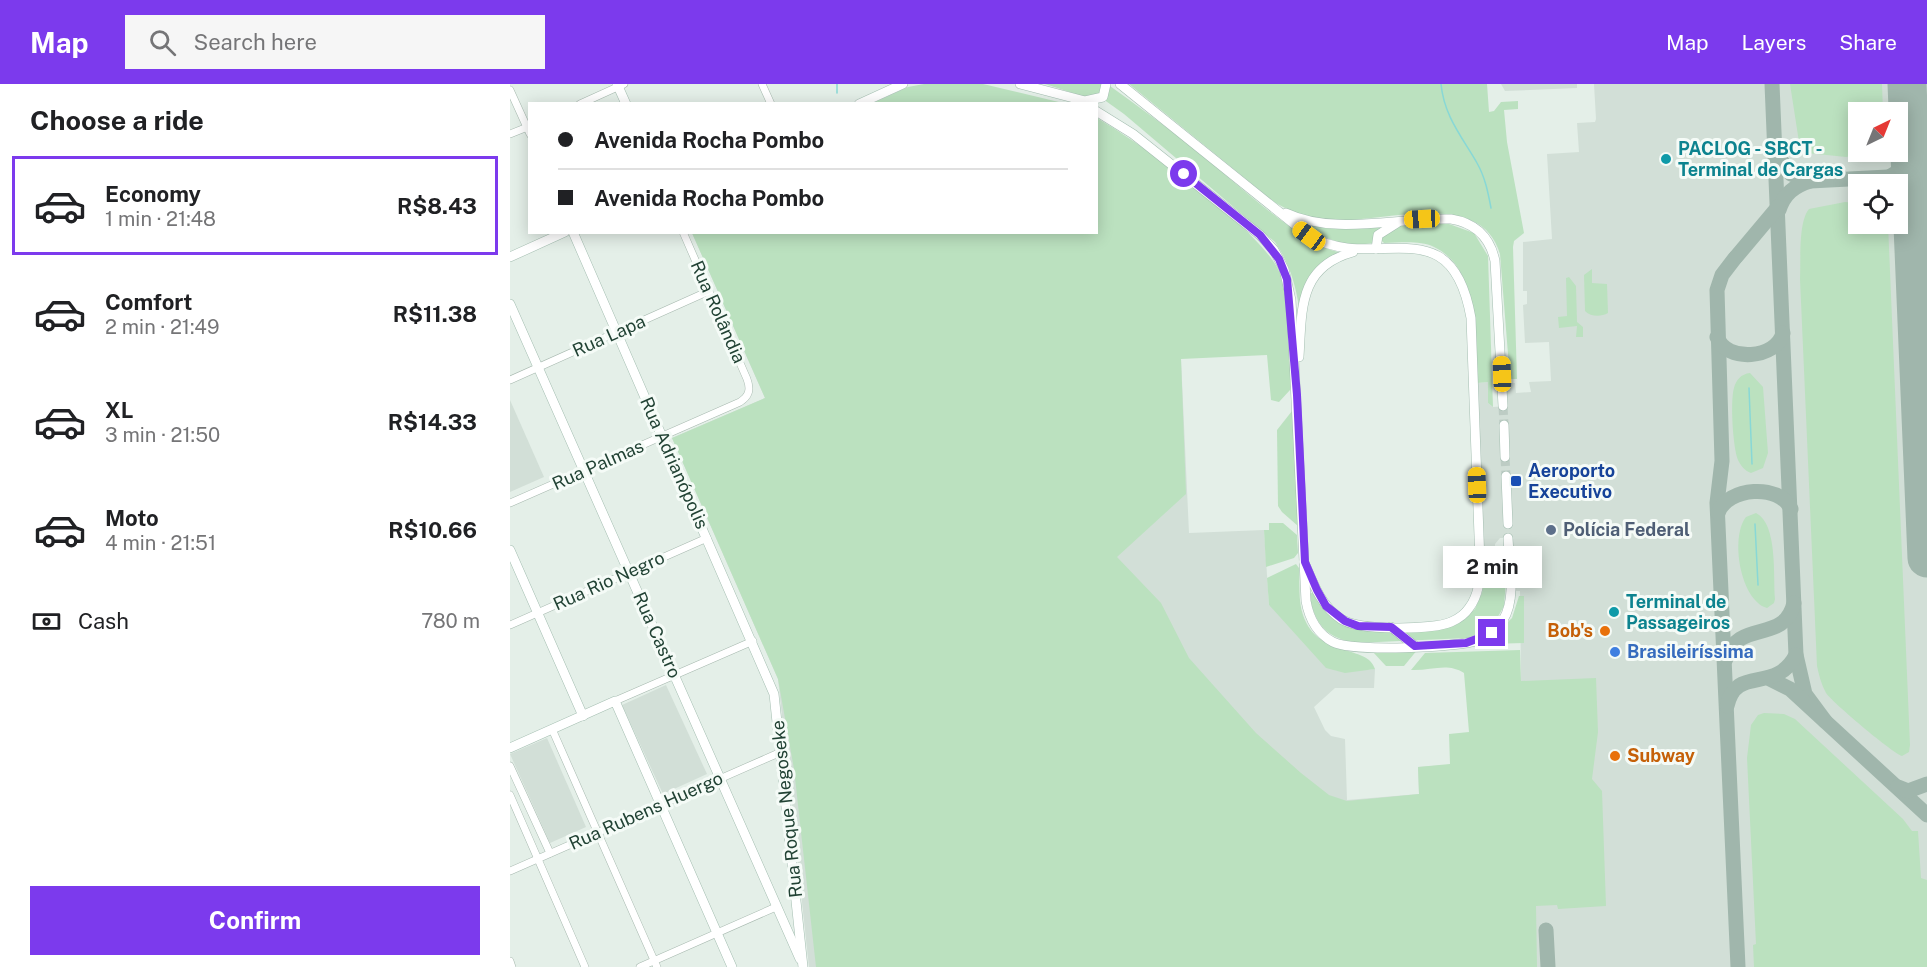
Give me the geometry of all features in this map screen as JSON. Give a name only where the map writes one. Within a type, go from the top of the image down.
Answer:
[{"type":"main road","points":[[1020,84],[1078,102]]},
{"type":"main road","points":[[1072,99],[1099,99],[1105,94],[1106,84]]},
{"type":"main road","points":[[1120,84],[1299,229],[1320,242],[1342,249],[1414,248],[1437,255],[1460,280],[1471,318],[1480,575],[1477,593],[1469,608],[1453,621],[1391,627],[1358,626],[1338,617],[1322,599],[1305,562]]},
{"type":"main road","points":[[620,85],[625,102]]},
{"type":"main road","points":[[864,102],[902,85]]},
{"type":"main road","points":[[1098,112],[1133,134],[1251,227],[1274,250],[1284,269],[1289,288],[1297,395],[1308,612],[1324,636],[1351,648],[1473,642],[1485,637],[1498,627],[1508,609],[1510,597],[1508,538]]},
{"type":"main road","points":[[1266,200],[1297,218],[1319,223],[1459,220],[1477,229],[1490,244],[1495,261],[1503,406]]},
{"type":"main road","points":[[1376,249],[1377,238],[1381,232],[1402,220]]},
{"type":"main road","points":[[510,257],[561,234]]},
{"type":"main road","name":"Rua Adrianópolis","points":[[574,234],[753,640],[774,694]]},
{"type":"main road","points":[[1297,395],[1305,292],[1314,276],[1327,263],[1361,250]]},
{"type":"main road","name":"Rua Castro","points":[[510,304],[803,967]]},
{"type":"main road","points":[[1504,425],[1505,458]]},
{"type":"main road","points":[[1506,476],[1508,524]]},
{"type":"main road","points":[[510,550],[583,716]]},
{"type":"main road","points":[[1391,627],[1415,646]]},
{"type":"main road","name":"Rua Roque Negoseke","points":[[774,694],[782,752],[803,967]]},
{"type":"main road","points":[[510,748],[615,701],[732,967]]},
{"type":"main road","points":[[788,932],[799,925]]},
{"type":"street","points":[[762,84],[770,102]]},
{"type":"street","points":[[584,102],[620,85]]},
{"type":"street","points":[[510,90],[528,129],[510,134]]},
{"type":"street","name":"Rua Rolândia","points":[[684,234],[747,379],[749,393]]},
{"type":"street","name":"Rua Lapa","points":[[510,380],[709,291]]},
{"type":"street","name":"Rua Palmas","points":[[510,503],[740,402],[749,393]]},
{"type":"street","name":"Rua Rio Negro","points":[[510,625],[707,538]]},
{"type":"street","points":[[615,701],[753,640]]},
{"type":"street","points":[[552,729],[655,964]]},
{"type":"street","name":"Rua Rubens Huergo","points":[[510,870],[782,752]]},
{"type":"street","points":[[510,766],[550,853]]},
{"type":"street","points":[[521,789],[510,795],[585,967]]},
{"type":"street","points":[[640,967],[655,964],[717,933],[777,907]]},
{"type":"street","points":[[510,961],[512,967]]},
{"type":"shaded area","points":[[1501,84],[1577,84],[1577,88],[1505,91]]},
{"type":"shaded area","points":[[1594,84],[1927,84],[1927,967],[809,967],[778,679],[672,438],[765,398],[692,234],[1097,234],[1181,359],[1189,533],[1264,530],[1269,605],[1363,670],[1375,669],[1374,688],[1335,688],[1314,707],[1325,730],[1331,736],[1345,739],[1347,800],[1419,794],[1418,767],[1474,763],[1521,681],[1520,591],[1513,591],[1511,538],[1500,538],[1495,544],[1495,552],[1480,552],[1473,383],[1488,382],[1488,403],[1493,407],[1506,406],[1505,383],[1515,383],[1516,393],[1531,392],[1529,382],[1551,381],[1549,342],[1525,343],[1523,305],[1527,304],[1527,291],[1523,291],[1523,242],[1552,239],[1547,154],[1579,152],[1577,123],[1595,122]]},
{"type":"shaded area","points":[[510,400],[544,477],[510,492]]},
{"type":"shaded area","points":[[666,685],[707,774],[663,794],[622,705]]},
{"type":"shaded area","points":[[547,738],[586,827],[550,843],[510,754]]},
{"type":"green space","points":[[924,84],[983,84],[1059,102],[875,102],[908,87]]},
{"type":"green space","points":[[1045,84],[1104,84],[1102,93],[1085,97]]},
{"type":"green space","points":[[1129,84],[1487,84],[1489,112],[1494,111],[1501,102],[1518,101],[1518,109],[1504,110],[1507,142],[1524,233],[1514,241],[1513,247],[1517,379],[1510,379],[1500,254],[1489,232],[1470,220],[1447,214],[1420,213],[1339,221],[1317,220],[1300,215],[1274,202]]},
{"type":"green space","points":[[1790,84],[1882,84],[1883,102],[1848,102],[1848,157],[1807,153],[1799,142]]},
{"type":"green space","points":[[1110,86],[1187,143],[1286,224],[1305,237],[1338,252],[1324,262],[1299,307],[1291,273],[1275,242],[1124,114],[1103,99]]},
{"type":"green space","points":[[1098,119],[1198,188],[1225,211],[1268,255],[1280,273],[1285,291],[1292,374],[1290,390],[1279,402],[1271,400],[1267,355],[1181,359],[1186,494],[1117,557],[1161,603],[1189,658],[1256,733],[1329,795],[1347,801],[1419,794],[1418,767],[1450,764],[1449,734],[1469,732],[1464,673],[1445,667],[1411,670],[1425,653],[1520,650],[1521,681],[1596,678],[1598,732],[1592,779],[1602,791],[1606,906],[1558,909],[1557,905],[1536,906],[1537,967],[816,967],[794,769],[778,679],[672,438],[765,398],[692,234],[1098,234]]},
{"type":"green space","points":[[1848,202],[1848,234],[1888,234],[1910,745],[1909,752],[1902,756],[1874,736],[1830,698],[1823,686],[1817,666],[1800,279],[1803,223],[1809,209]]},
{"type":"green space","points":[[1304,224],[1385,225],[1375,233],[1373,243],[1354,244],[1328,238]]},
{"type":"green space","points":[[1449,224],[1474,233],[1488,256],[1493,407],[1488,403],[1488,382],[1477,383],[1472,307],[1460,271],[1449,257],[1434,247],[1416,243],[1384,243],[1381,240],[1385,233],[1401,225]]},
{"type":"green space","points":[[1592,269],[1592,283],[1607,284],[1608,313],[1596,316],[1585,311],[1584,275]]},
{"type":"green space","points":[[1569,277],[1576,286],[1577,322],[1583,327],[1583,337],[1576,337],[1577,326],[1559,328],[1558,317],[1567,316],[1566,278]]},
{"type":"green space","points":[[1750,373],[1763,387],[1768,453],[1763,468],[1751,473],[1743,468],[1738,460],[1732,413],[1735,385],[1742,376]]},
{"type":"green space","points":[[1292,411],[1298,526],[1278,506],[1277,430]]},
{"type":"green space","points":[[1756,513],[1768,528],[1773,552],[1775,599],[1774,603],[1767,608],[1758,603],[1750,593],[1744,581],[1738,552],[1741,526],[1746,517]]},
{"type":"green space","points":[[1269,523],[1283,523],[1297,535],[1298,553],[1294,558],[1266,567],[1264,530],[1269,530]]},
{"type":"green space","points":[[1502,550],[1506,581],[1504,606],[1495,622],[1484,632],[1467,638],[1355,643],[1336,637],[1323,628],[1311,604],[1309,594],[1315,592],[1337,620],[1400,629],[1465,618],[1475,609],[1482,593],[1486,565]]},
{"type":"green space","points":[[1296,564],[1299,568],[1301,609],[1310,629],[1331,645],[1363,656],[1371,661],[1375,669],[1345,673],[1326,668],[1269,605],[1267,578]]},
{"type":"green space","points":[[1519,596],[1524,596],[1524,643],[1490,644],[1489,640],[1512,618]]},
{"type":"green space","points":[[1418,649],[1404,666],[1386,666],[1372,651]]},
{"type":"green space","points":[[1784,714],[1795,719],[1903,819],[1912,831],[1918,831],[1921,878],[1927,880],[1927,967],[1754,967],[1753,945],[1756,944],[1747,758],[1751,725],[1758,715]]},
{"type":"waterway","points":[[837,84],[837,93]]},
{"type":"waterway","points":[[1441,84],[1450,116],[1482,174],[1491,208]]},
{"type":"waterway","points":[[1749,388],[1752,464]]},
{"type":"waterway","points":[[1755,524],[1758,585]]},
{"type":"taxiway","points":[[1772,84],[1796,655],[1805,694],[1825,721]]},
{"type":"taxiway","points":[[1894,174],[1905,167],[1910,153]]},
{"type":"taxiway","points":[[1777,155],[1791,174],[1810,181],[1927,175]]},
{"type":"taxiway","points":[[1779,210],[1790,191],[1810,181]]},
{"type":"taxiway","points":[[1908,193],[1912,199]]},
{"type":"taxiway","points":[[1736,257],[1778,207]]},
{"type":"taxiway","points":[[1735,258],[1722,275],[1717,290],[1722,461],[1717,503],[1738,967]]},
{"type":"taxiway","points":[[1717,337],[1730,351],[1751,354],[1762,353],[1771,348],[1779,342],[1783,333]]},
{"type":"taxiway","points":[[1718,513],[1723,504],[1732,498],[1742,493],[1754,492],[1776,495],[1791,509]]},
{"type":"taxiway","points":[[1726,659],[1732,647],[1740,639],[1781,624],[1789,616],[1794,603]]},
{"type":"taxiway","points":[[1727,706],[1732,693],[1739,686],[1778,674],[1796,655]]},
{"type":"taxiway","points":[[1770,679],[1790,689],[1927,815]]},
{"type":"taxiway","points":[[1898,787],[1908,791],[1927,784]]},
{"type":"taxiway","points":[[1546,930],[1548,967]]},
{"type":"runway","points":[[1907,84],[1927,558]]},
{"type":"tunnel","points":[[1503,406],[1504,425]]},
{"type":"tunnel","points":[[1505,457],[1506,476]]},
{"type":"place","name":"PACLOG - SBCT - Terminal de Cargas","points":[[1666,159]]},
{"type":"place","name":"Aeroporto Executivo","points":[[1516,481]]},
{"type":"place","name":"Polícia Federal","points":[[1551,530]]},
{"type":"place","name":"Terminal de Passageiros","points":[[1614,612]]},
{"type":"place","name":"Bob's","points":[[1605,631]]},
{"type":"place","name":"Brasileiríssima","points":[[1615,652]]},
{"type":"place","name":"Subway","points":[[1615,756]]},
{"type":"route","points":[[1184,174],[1260,235],[1274,250],[1284,269],[1291,300],[1305,562],[1322,599],[1332,612],[1345,621],[1358,626],[1391,627],[1415,646],[1466,643],[1480,640],[1492,633]]}]
